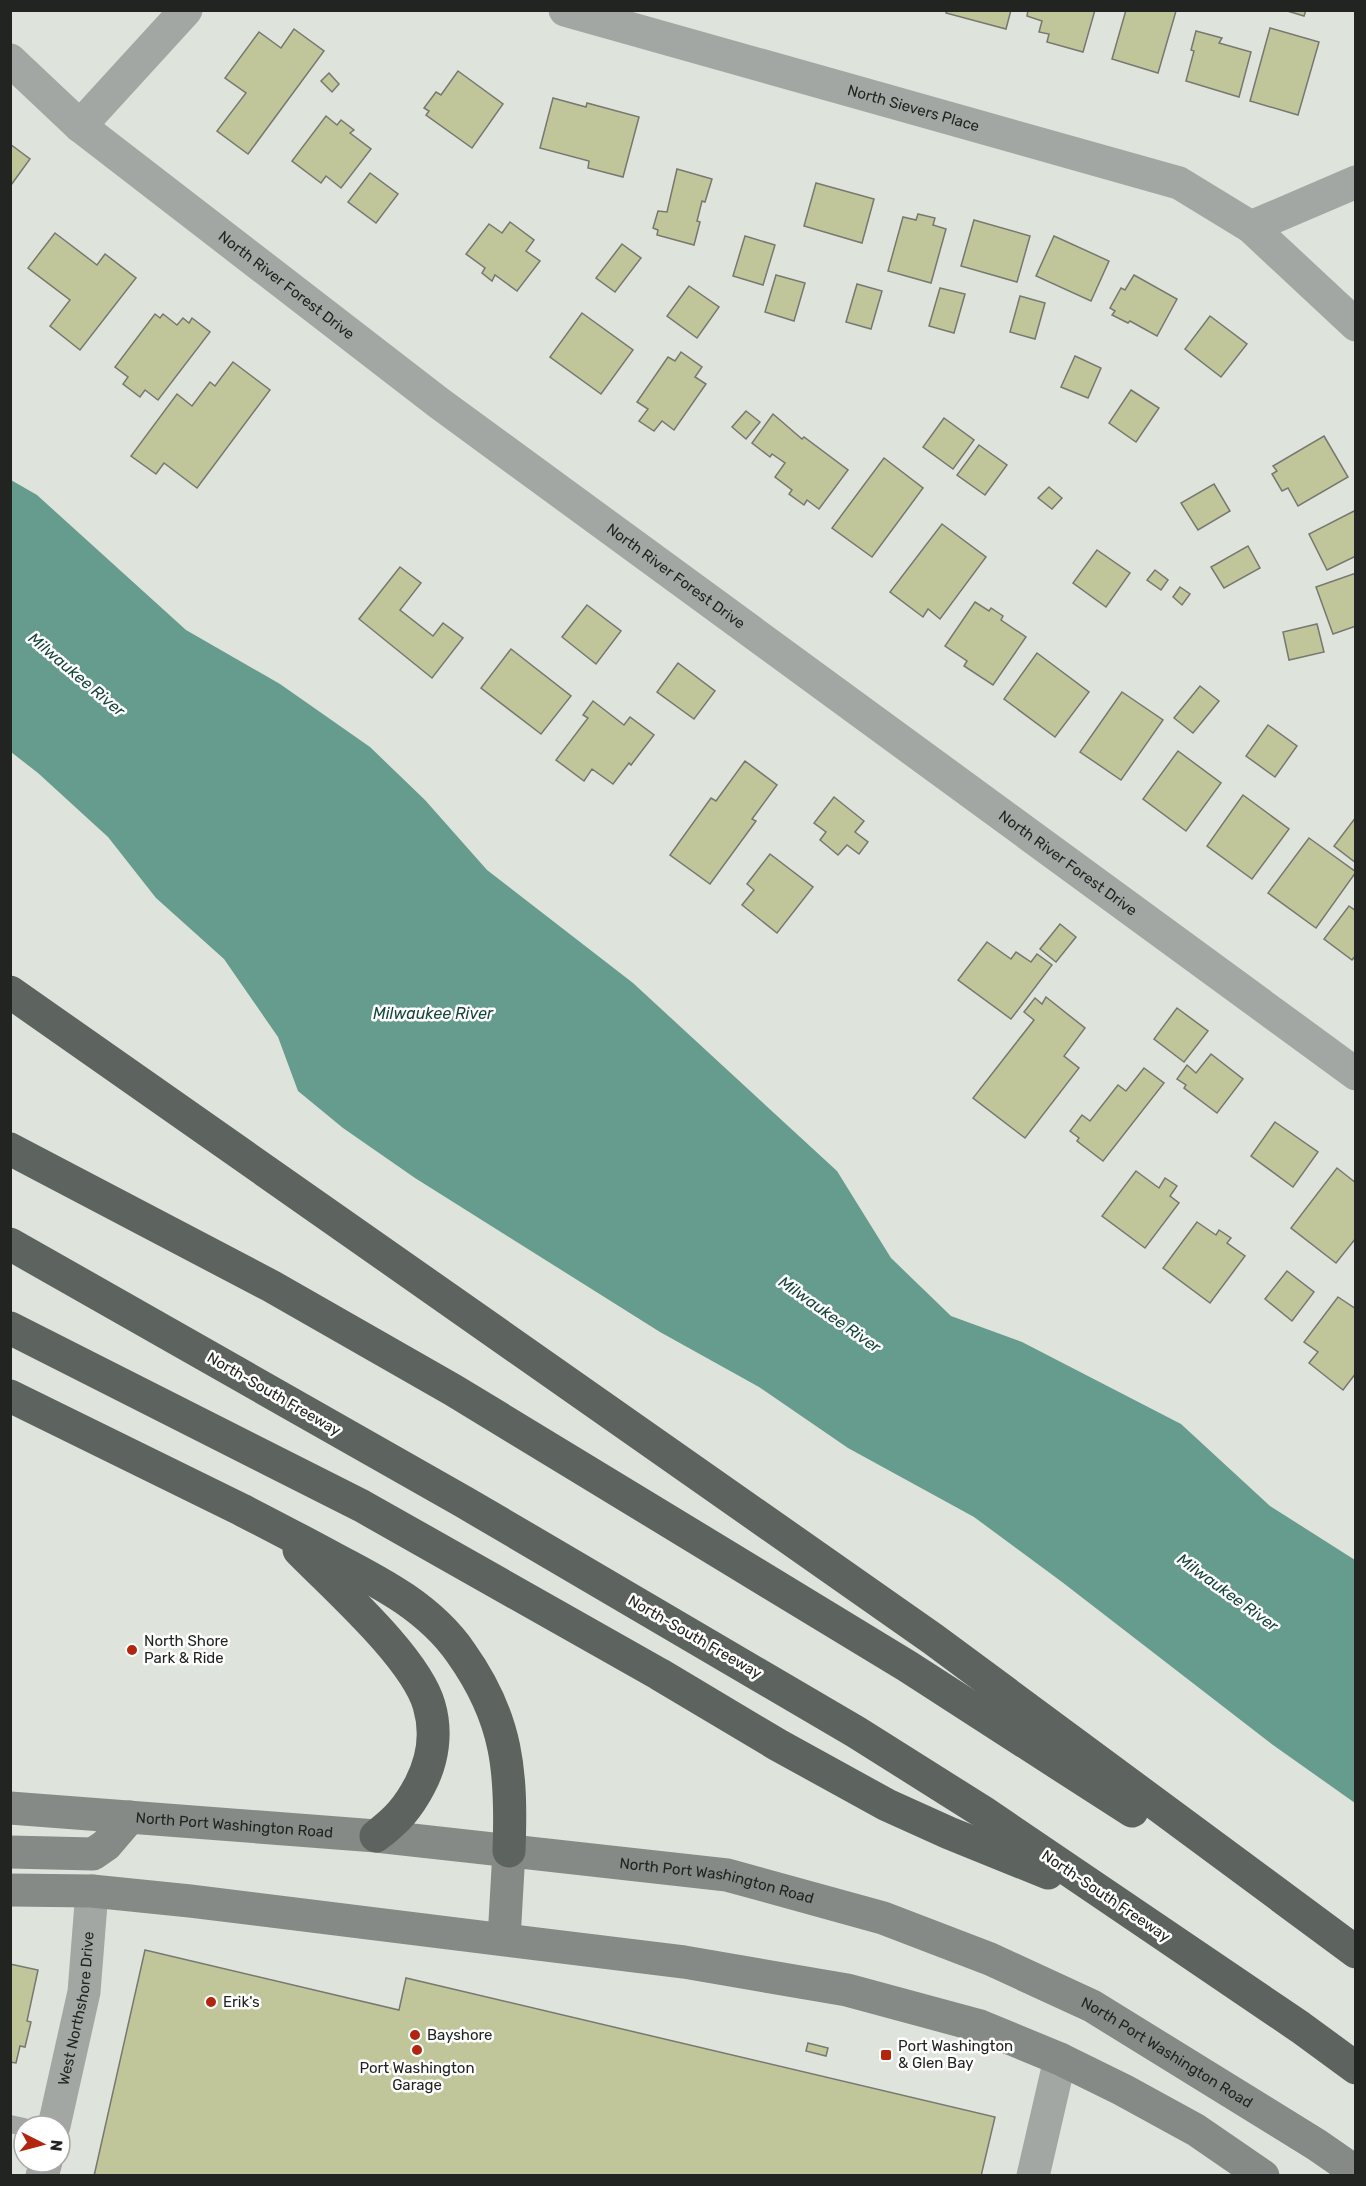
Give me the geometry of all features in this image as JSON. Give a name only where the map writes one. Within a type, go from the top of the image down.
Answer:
[{"type":"highway","points":[[10,992],[933,1639],[1356,1953]]},
{"type":"highway","points":[[10,1149],[271,1287],[453,1390],[907,1666],[1356,1953]]},
{"type":"highway","name":"North-South Freeway","points":[[10,1244],[464,1502],[804,1700],[974,1806],[1300,2027],[1356,2068]]},
{"type":"highway","points":[[10,1328],[362,1506],[660,1674],[778,1745],[887,1805],[949,1833],[1106,1896]]},
{"type":"highway","points":[[10,1396],[277,1528],[398,1594],[419,1609],[460,1651],[485,1693],[497,1720],[506,1753],[510,1807],[509,1851]]},
{"type":"highway","points":[[277,1528],[391,1645],[419,1684],[429,1703],[434,1731],[431,1758],[424,1777],[408,1808],[376,1836]]},
{"type":"main road","name":"North Port Washington Road","points":[[10,1808],[376,1836],[727,1875],[893,1922],[990,1959],[1092,2006],[1317,2145],[1356,2172]]},
{"type":"main road","points":[[10,1852],[93,1854],[106,1845],[130,1816]]},
{"type":"main road","points":[[504,1940],[509,1851]]},
{"type":"main road","points":[[10,1890],[92,1891],[504,1940],[684,1962],[847,1990],[980,2026],[1060,2059],[1196,2130],[1263,2175]]},
{"type":"street","points":[[80,126],[186,10]]},
{"type":"street","name":"North Sievers Place","points":[[565,10],[1179,183],[1251,227],[1356,325]]},
{"type":"street","name":"North River Forest Drive","points":[[10,60],[80,126],[439,403],[1356,1074]]},
{"type":"street","points":[[1251,227],[1356,182]]},
{"type":"street","name":"West Northshore Drive","points":[[57,2114],[84,1992],[92,1891]]},
{"type":"street","points":[[1033,2175],[1060,2059]]},
{"type":"water","name":"Milwaukee River","points":[[11,480],[37,495],[186,630],[280,684],[370,747],[425,800],[487,870],[633,983],[837,1171],[891,1258],[951,1316],[1022,1342],[1181,1424],[1270,1506],[1355,1560],[1355,1803],[1273,1745],[974,1517],[848,1448],[759,1387],[660,1332],[415,1178],[343,1128],[298,1091],[278,1037],[224,959],[156,898],[108,837],[38,773],[11,752]]},
{"type":"building","points":[[947,10],[1011,10],[1006,29],[946,13]]},
{"type":"building","points":[[1028,10],[1095,10],[1083,52],[1047,42],[1049,34],[1039,32],[1042,21],[1027,16]]},
{"type":"building","points":[[1126,10],[1176,11],[1158,73],[1112,59]]},
{"type":"building","points":[[1284,10],[1306,10],[1304,16]]},
{"type":"building","points":[[1270,28],[1319,42],[1298,115],[1250,101]]},
{"type":"building","points":[[294,29],[324,51],[248,154],[217,131],[246,93],[225,78],[259,32],[281,48]]},
{"type":"building","points":[[1196,31],[1222,38],[1219,43],[1251,52],[1239,97],[1186,81],[1194,51],[1191,50]]},
{"type":"building","points":[[458,71],[503,104],[472,148],[426,115],[429,111],[424,108],[436,92],[441,95]]},
{"type":"building","points":[[329,73],[339,84],[332,92],[321,81]]},
{"type":"building","points":[[553,98],[586,107],[587,103],[639,117],[623,177],[588,168],[589,161],[540,148]]},
{"type":"building","points":[[326,116],[337,125],[341,120],[354,130],[350,133],[371,149],[341,188],[326,176],[321,183],[292,161]]},
{"type":"building","points":[[10,144],[30,159],[11,185],[10,184]]},
{"type":"building","points":[[677,169],[712,179],[705,202],[702,201],[694,245],[657,235],[658,230],[653,228],[658,211],[667,212]]},
{"type":"building","points":[[370,173],[398,194],[376,223],[348,202]]},
{"type":"building","points":[[816,183],[874,199],[862,243],[804,226]]},
{"type":"building","points":[[918,214],[935,218],[933,225],[946,229],[931,283],[888,271],[903,217],[916,220]]},
{"type":"building","points":[[974,220],[1030,236],[1017,282],[961,266]]},
{"type":"building","points":[[510,222],[534,240],[526,251],[540,261],[517,291],[495,275],[492,281],[482,273],[485,268],[466,254],[489,224],[502,233]]},
{"type":"building","points":[[55,233],[97,265],[105,254],[136,278],[80,350],[50,326],[70,300],[28,268]]},
{"type":"building","points":[[745,236],[775,245],[763,285],[733,276]]},
{"type":"building","points":[[1054,236],[1109,261],[1091,301],[1036,276]]},
{"type":"building","points":[[622,244],[641,258],[615,292],[596,278]]},
{"type":"building","points":[[776,275],[805,283],[794,321],[765,312]]},
{"type":"building","points":[[1134,275],[1177,299],[1157,336],[1130,321],[1128,323],[1112,315],[1115,311],[1110,308],[1121,288],[1125,290]]},
{"type":"building","points":[[857,284],[882,291],[871,329],[846,322]]},
{"type":"building","points":[[689,286],[719,307],[697,338],[667,316]]},
{"type":"building","points":[[940,288],[965,294],[954,333],[929,326]]},
{"type":"building","points":[[1020,296],[1045,303],[1035,339],[1010,332]]},
{"type":"building","points":[[582,313],[633,350],[601,394],[550,357]]},
{"type":"building","points":[[155,314],[160,318],[163,314],[177,325],[183,318],[189,323],[192,318],[210,332],[158,400],[145,390],[140,397],[123,384],[128,377],[115,367]]},
{"type":"building","points":[[1210,316],[1247,344],[1221,377],[1185,349]]},
{"type":"building","points":[[681,352],[702,367],[695,377],[706,384],[674,430],[662,421],[654,431],[639,421],[648,409],[637,402],[668,357],[675,361]]},
{"type":"building","points":[[1075,356],[1101,368],[1088,398],[1061,387]]},
{"type":"building","points":[[233,362],[270,390],[197,488],[164,463],[156,474],[131,456],[177,394],[192,406],[210,382],[215,386]]},
{"type":"building","points":[[1131,390],[1159,408],[1136,442],[1109,423]]},
{"type":"building","points":[[746,411],[760,422],[746,439],[732,427]]},
{"type":"building","points":[[773,414],[802,439],[804,437],[848,470],[819,509],[807,500],[804,505],[789,494],[792,490],[775,477],[785,463],[772,454],[770,457],[752,443]]},
{"type":"building","points":[[944,418],[974,440],[953,469],[923,447]]},
{"type":"building","points":[[1324,436],[1348,477],[1298,506],[1288,488],[1282,491],[1272,474],[1277,471],[1273,466]]},
{"type":"building","points":[[979,445],[1007,465],[985,495],[957,475]]},
{"type":"building","points":[[884,458],[923,488],[872,557],[832,528]]},
{"type":"building","points":[[1214,484],[1230,511],[1198,530],[1181,503]]},
{"type":"building","points":[[1049,487],[1062,498],[1052,509],[1038,498]]},
{"type":"building","points":[[1356,510],[1356,556],[1327,570],[1309,534]]},
{"type":"building","points":[[942,524],[986,557],[940,619],[928,609],[923,617],[890,592]]},
{"type":"building","points":[[1248,546],[1260,568],[1224,588],[1211,567]]},
{"type":"building","points":[[1097,550],[1130,573],[1106,607],[1073,583]]},
{"type":"building","points":[[400,567],[421,583],[400,610],[433,636],[443,623],[463,638],[432,678],[359,619]]},
{"type":"building","points":[[1155,570],[1168,580],[1161,590],[1147,580]]},
{"type":"building","points":[[1356,573],[1356,626],[1333,634],[1316,587]]},
{"type":"building","points":[[1180,587],[1190,594],[1182,605],[1173,597]]},
{"type":"building","points":[[975,602],[1003,616],[1001,620],[1026,637],[993,685],[964,666],[967,661],[945,646]]},
{"type":"building","points":[[587,605],[621,631],[596,664],[562,637]]},
{"type":"building","points":[[1317,624],[1324,652],[1289,660],[1283,632]]},
{"type":"building","points":[[511,649],[571,696],[541,734],[481,688]]},
{"type":"building","points":[[1037,653],[1089,692],[1055,737],[1004,699]]},
{"type":"building","points":[[678,663],[715,691],[694,719],[657,692]]},
{"type":"building","points":[[1200,686],[1219,701],[1193,733],[1174,718]]},
{"type":"building","points":[[1122,692],[1163,720],[1121,780],[1080,752]]},
{"type":"building","points":[[593,701],[624,725],[630,717],[654,735],[613,784],[592,769],[584,781],[556,760],[588,718],[583,715]]},
{"type":"building","points":[[1268,725],[1297,746],[1275,777],[1246,756]]},
{"type":"building","points":[[1178,751],[1221,783],[1186,831],[1143,799]]},
{"type":"building","points":[[745,761],[777,785],[752,819],[756,821],[710,884],[670,855],[711,798],[716,801]]},
{"type":"building","points":[[1243,795],[1289,829],[1252,879],[1207,846]]},
{"type":"building","points":[[834,797],[864,821],[855,832],[868,842],[859,854],[847,845],[838,855],[820,840],[826,832],[814,823]]},
{"type":"building","points":[[1356,817],[1356,863],[1334,846]]},
{"type":"building","points":[[1309,838],[1356,872],[1316,928],[1268,893]]},
{"type":"building","points":[[770,854],[813,887],[777,933],[742,905],[754,890],[747,884]]},
{"type":"building","points":[[1349,906],[1356,911],[1356,955],[1352,960],[1324,939]]},
{"type":"building","points":[[1060,924],[1076,937],[1056,962],[1040,949]]},
{"type":"building","points":[[987,942],[1011,959],[1016,952],[1031,962],[1037,954],[1052,965],[1011,1019],[958,980]]},
{"type":"building","points":[[1046,997],[1085,1028],[1064,1056],[1079,1068],[1025,1138],[973,1098],[1034,1020],[1024,1012],[1035,998],[1042,1004]]},
{"type":"building","points":[[1177,1008],[1208,1031],[1184,1062],[1154,1039]]},
{"type":"building","points":[[1211,1054],[1243,1079],[1217,1113],[1184,1088],[1186,1085],[1177,1079],[1187,1065],[1196,1073]]},
{"type":"building","points":[[1144,1068],[1164,1083],[1103,1161],[1077,1141],[1079,1138],[1070,1131],[1082,1115],[1090,1121],[1118,1085],[1126,1091]]},
{"type":"building","points":[[1275,1122],[1318,1152],[1293,1187],[1251,1156]]},
{"type":"building","points":[[1337,1168],[1356,1183],[1356,1238],[1336,1263],[1291,1228]]},
{"type":"building","points":[[1136,1171],[1159,1188],[1165,1178],[1177,1186],[1170,1196],[1179,1203],[1145,1248],[1102,1216]]},
{"type":"building","points":[[1197,1222],[1216,1235],[1219,1230],[1231,1238],[1227,1243],[1245,1256],[1210,1303],[1163,1268]]},
{"type":"building","points":[[1287,1271],[1314,1292],[1292,1321],[1265,1299]]},
{"type":"building","points":[[1338,1297],[1356,1309],[1356,1373],[1343,1390],[1309,1363],[1318,1352],[1304,1342]]},
{"type":"building","name":"Bayshore","points":[[145,1950],[399,2010],[406,1978],[995,2117],[981,2176],[94,2176]]},
{"type":"building","points":[[10,1964],[38,1970],[27,2021],[31,2022],[25,2047],[20,2046],[16,2063],[10,2062]]},
{"type":"building","points":[[808,2043],[828,2048],[826,2056],[806,2051]]},
{"type":"place","name":"North Shore Park & Ride","points":[[132,1650]]},
{"type":"place","name":"Erik's","points":[[211,2002]]},
{"type":"place","name":"Bayshore","points":[[415,2035]]},
{"type":"place","name":"Port Washington Garage","points":[[417,2050]]},
{"type":"place","name":"Port Washington & Glen Bay","points":[[886,2055]]}]
